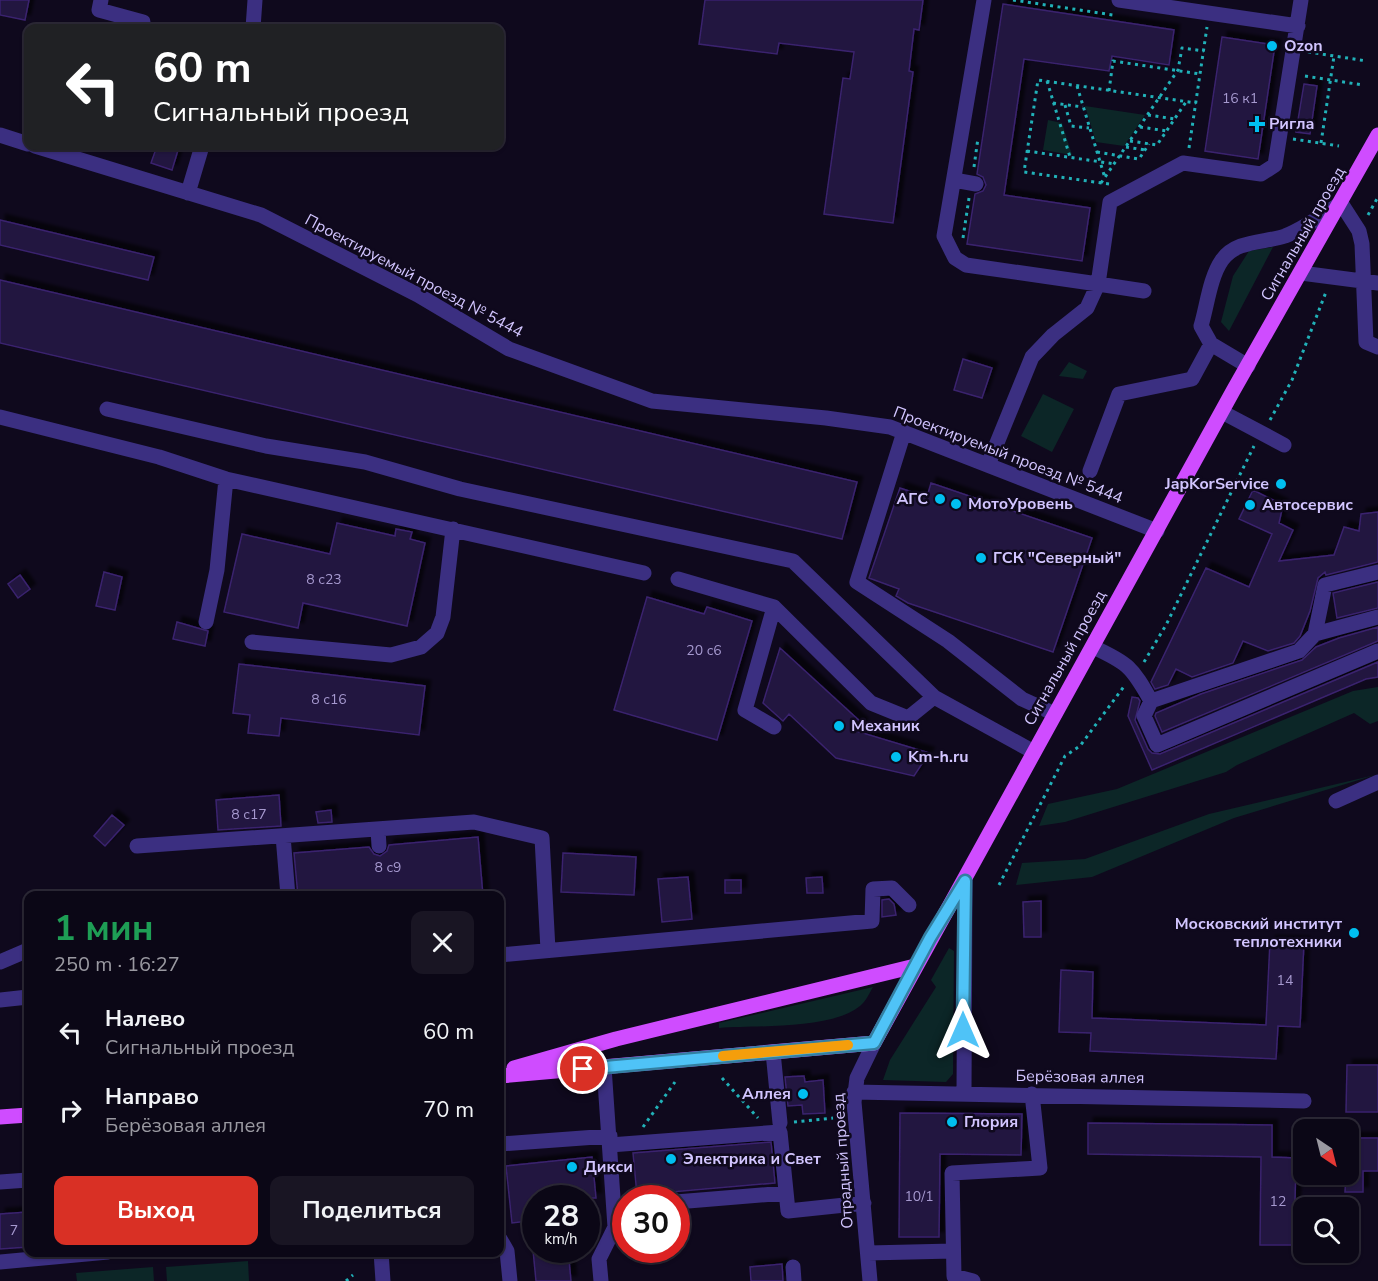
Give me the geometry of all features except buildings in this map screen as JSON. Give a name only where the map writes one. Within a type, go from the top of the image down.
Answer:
[{"type":"main road","name":"Сигнальный проезд","points":[[874,1043],[1222,412],[1378,135]]},
{"type":"main road","points":[[504,1073],[616,1039],[915,966]]},
{"type":"main road","points":[[504,1074],[874,1043]]},
{"type":"main road","points":[[0,1117],[24,1115]]},
{"type":"street","points":[[101,0],[99,10],[143,22],[143,24]]},
{"type":"street","points":[[253,24],[255,0]]},
{"type":"street","points":[[984,0],[944,236],[955,258],[966,264],[1144,291]]},
{"type":"street","points":[[1119,0],[1298,26]]},
{"type":"street","points":[[988,465],[1032,357],[1053,335],[1087,308],[1098,284],[1110,202],[1187,163],[1261,174],[1275,165],[1301,0]]},
{"type":"street","points":[[0,135],[24,143]]},
{"type":"street","name":"Проектируемый проезд № 5444","points":[[48,150],[261,215],[418,295],[509,349],[652,401],[826,418],[891,427],[1157,531]]},
{"type":"street","points":[[188,193],[200,150]]},
{"type":"street","points":[[954,177],[977,180]]},
{"type":"street","points":[[1248,366],[1210,344],[1201,326],[1216,271],[1228,253],[1239,246],[1285,236],[1308,225],[1341,203],[1359,231],[1371,282],[1366,342],[1378,347]]},
{"type":"street","points":[[1301,273],[1371,282]]},
{"type":"street","points":[[1090,471],[1119,394],[1192,379],[1210,344]]},
{"type":"street","points":[[107,409],[266,446],[365,462],[460,489],[793,561],[934,697],[1034,752]]},
{"type":"street","points":[[1222,412],[1284,445]]},
{"type":"street","points":[[0,417],[159,457],[226,479],[644,573]]},
{"type":"street","points":[[904,432],[857,582],[948,641],[1022,699],[1055,714]]},
{"type":"street","points":[[206,622],[217,570],[226,479]]},
{"type":"street","points":[[252,642],[391,655],[421,647],[437,633],[443,617],[453,530]]},
{"type":"street","points":[[1315,634],[1324,585],[1378,572]]},
{"type":"street","points":[[678,579],[774,607],[871,703],[908,718],[934,697]]},
{"type":"street","points":[[774,607],[745,710],[774,726]]},
{"type":"street","points":[[1378,617],[1315,634],[1299,651],[1151,701],[1144,716],[1157,745],[1378,651]]},
{"type":"street","points":[[1093,647],[1122,660],[1135,673],[1151,701]]},
{"type":"street","points":[[1336,801],[1378,782]]},
{"type":"street","points":[[137,846],[474,822],[542,838],[548,950]]},
{"type":"street","points":[[378,829],[380,846]]},
{"type":"street","points":[[283,836],[288,891]]},
{"type":"street","points":[[964,1093],[965,881]]},
{"type":"street","points":[[504,955],[872,921],[873,889],[892,888],[909,905]]},
{"type":"street","points":[[0,962],[24,952]]},
{"type":"street","points":[[0,1000],[24,997]]},
{"type":"street","name":"Отрадный проезд","points":[[870,1281],[854,1092],[857,1078],[874,1043]]},
{"type":"street","points":[[773,1052],[780,1123]]},
{"type":"street","points":[[604,1067],[610,1140],[617,1185]]},
{"type":"street","name":"Берёзовая аллея","points":[[854,1092],[1304,1101]]},
{"type":"street","points":[[974,1281],[954,1276],[952,1173],[1040,1168],[1032,1094]]},
{"type":"street","points":[[504,1144],[780,1132],[788,1211],[864,1203]]},
{"type":"street","points":[[0,1182],[24,1180]]},
{"type":"street","points":[[690,1201],[786,1193]]},
{"type":"street","points":[[601,1281],[599,1259],[612,1233]]},
{"type":"street","points":[[504,1246],[507,1251],[510,1281]]},
{"type":"street","points":[[868,1253],[953,1251]]},
{"type":"street","points":[[0,1262],[54,1257]]},
{"type":"street","points":[[381,1257],[383,1281]]},
{"type":"path","points":[[1187,163],[1209,13]]},
{"type":"path","points":[[1101,183],[1178,70],[1182,48],[1203,51]]},
{"type":"path","points":[[1294,50],[1367,61]]},
{"type":"path","points":[[1321,143],[1334,56]]},
{"type":"path","points":[[1109,91],[1113,61],[1200,74]]},
{"type":"path","points":[[1291,74],[1363,85]]},
{"type":"path","points":[[1136,188],[1024,172],[1038,80],[1196,103]]},
{"type":"path","points":[[1047,81],[1070,158]]},
{"type":"path","points":[[1077,86],[1105,178]]},
{"type":"path","points":[[1130,141],[1157,145],[1186,102]]},
{"type":"path","points":[[1053,103],[1083,107]]},
{"type":"path","points":[[1065,105],[1071,126],[1090,129]]},
{"type":"path","points":[[1148,115],[1175,119]]},
{"type":"path","points":[[1140,127],[1167,131]]},
{"type":"path","points":[[1281,138],[1339,146]]},
{"type":"path","points":[[1097,152],[1139,159],[1149,144]]},
{"type":"path","points":[[1126,147],[1145,150]]},
{"type":"path","points":[[1028,151],[1114,164]]},
{"type":"path","points":[[1359,231],[1378,197]]},
{"type":"path","points":[[999,885],[1043,795],[1065,756],[1080,746],[1135,673],[1166,625],[1229,494],[1292,380],[1305,343],[1313,330],[1319,304],[1334,277]]},
{"type":"path","points":[[722,1078],[763,1124]]},
{"type":"path","points":[[638,1133],[675,1082]]},
{"type":"path","points":[[780,1123],[833,1118]]},
{"type":"path","points":[[346,1281],[353,1275]]},
{"type":"green space","points":[[1085,106],[1145,115],[1124,146],[1096,142]]},
{"type":"green space","points":[[1048,120],[1062,123],[1072,155],[1043,150]]},
{"type":"green space","points":[[1273,247],[1229,331],[1221,322],[1233,276],[1249,251]]},
{"type":"green space","points":[[1069,362],[1087,371],[1083,379],[1059,376]]},
{"type":"green space","points":[[1043,394],[1074,409],[1052,452],[1021,436]]},
{"type":"green space","points":[[1378,687],[1378,721],[1370,724],[1354,713],[1226,772],[1065,822],[1039,826],[1048,804],[1117,789],[1353,691]]},
{"type":"green space","points":[[1375,775],[1234,818],[1092,877],[1016,885],[1022,863],[1085,859],[1209,814]]},
{"type":"green space","points":[[949,948],[954,951],[953,1074],[946,1082],[883,1080],[890,1060],[936,987],[931,980]]},
{"type":"green space","points":[[873,987],[860,1006],[847,1014],[831,1019],[792,1025],[719,1028],[719,1023]]},
{"type":"green space","points":[[248,1261],[249,1281],[167,1281],[166,1267]]},
{"type":"green space","points":[[153,1267],[154,1281],[77,1281],[76,1273]]},
{"type":"slow traffic","points":[[723,1056],[848,1045]]},
{"type":"place","name":"Ozon","points":[[1272,46]]},
{"type":"place","name":"Ригла","points":[[1257,124]]},
{"type":"place","name":"JapKorService","points":[[1281,484]]},
{"type":"place","name":"АГС","points":[[940,499]]},
{"type":"place","name":"МотоУровень","points":[[956,504]]},
{"type":"place","name":"Автосервис","points":[[1250,505]]},
{"type":"place","name":"ГСК \"Северный\"","points":[[981,558]]},
{"type":"place","name":"Механик","points":[[839,726]]},
{"type":"place","name":"Km-h.ru","points":[[896,757]]},
{"type":"place","name":"Московский институт теплотехники","points":[[1354,933]]},
{"type":"place","name":"Аллея","points":[[803,1094]]},
{"type":"place","name":"Глория","points":[[952,1122]]},
{"type":"place","name":"Электрика и Свет","points":[[671,1159]]},
{"type":"place","name":"Дикси","points":[[572,1167]]},
{"type":"route","points":[[583,1069],[874,1043],[930,938],[965,881],[963,1030]]}]
